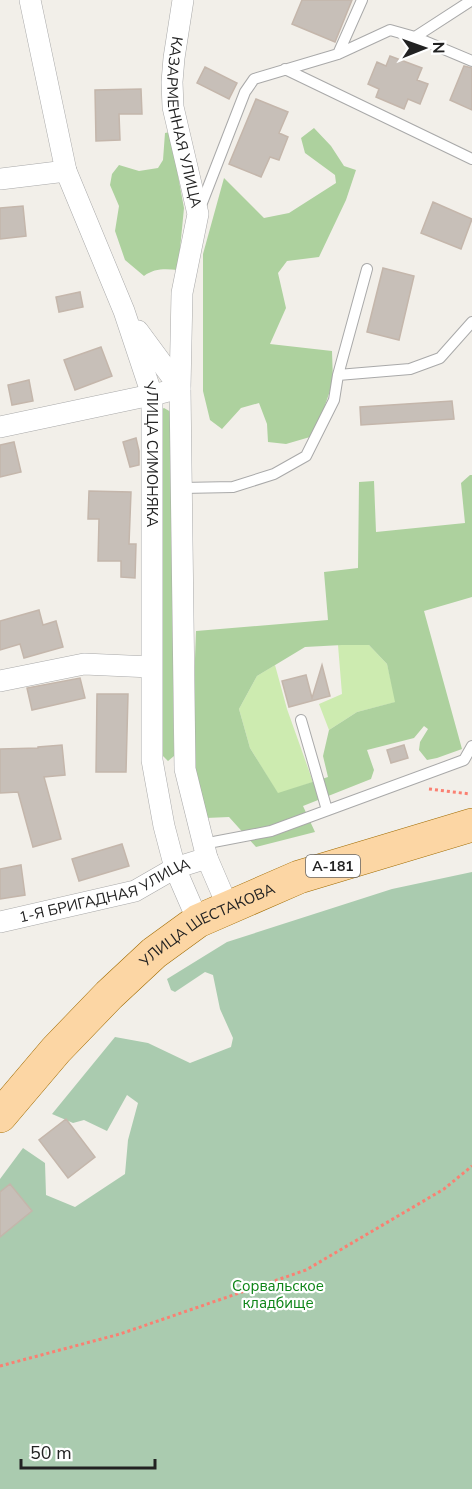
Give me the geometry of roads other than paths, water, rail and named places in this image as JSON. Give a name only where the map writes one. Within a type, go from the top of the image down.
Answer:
[{"type":"main road","name":"УЛИЦА ШЕСТАКОВА","points":[[0,1116],[56,1050],[109,995],[154,953],[198,921],[298,877],[471,809]]},
{"type":"street","name":"УЛИЦА СИМОНЯКА","points":[[30,0],[66,171],[123,311],[152,395],[152,760],[164,826],[175,868],[198,921]]},
{"type":"street","name":"КАЗАРМЕННАЯ УЛИЦА","points":[[180,388],[182,293],[198,214],[173,107],[174,58],[183,0]]},
{"type":"street","points":[[0,179],[66,171]]},
{"type":"street","points":[[152,395],[160,364],[181,309]]},
{"type":"street","points":[[0,427],[180,388],[123,311]]},
{"type":"street","name":"УЛИЦА СИМОНЯКА","points":[[180,388],[185,769],[205,851],[228,907]]},
{"type":"street","points":[[0,681],[84,664],[151,667]]},
{"type":"street","name":"1-Я БРИГАДНАЯ УЛИЦА","points":[[0,922],[135,891],[205,851]]},
{"type":"lane","points":[[338,54],[362,0]]},
{"type":"lane","points":[[415,38],[471,2]]},
{"type":"lane","points":[[198,214],[245,92],[254,79],[338,54],[390,30],[472,61]]},
{"type":"lane","points":[[285,69],[472,159]]},
{"type":"lane","points":[[182,488],[233,488],[274,474],[306,456],[334,400],[367,269]]},
{"type":"lane","points":[[339,375],[410,369],[420,366],[440,358],[472,322]]},
{"type":"lane","points":[[301,720],[327,810]]},
{"type":"lane","points":[[205,851],[271,831],[464,760],[472,746]]},
{"type":"park label","name":"Сорвальское кладбище","points":[[278,1294]]}]
